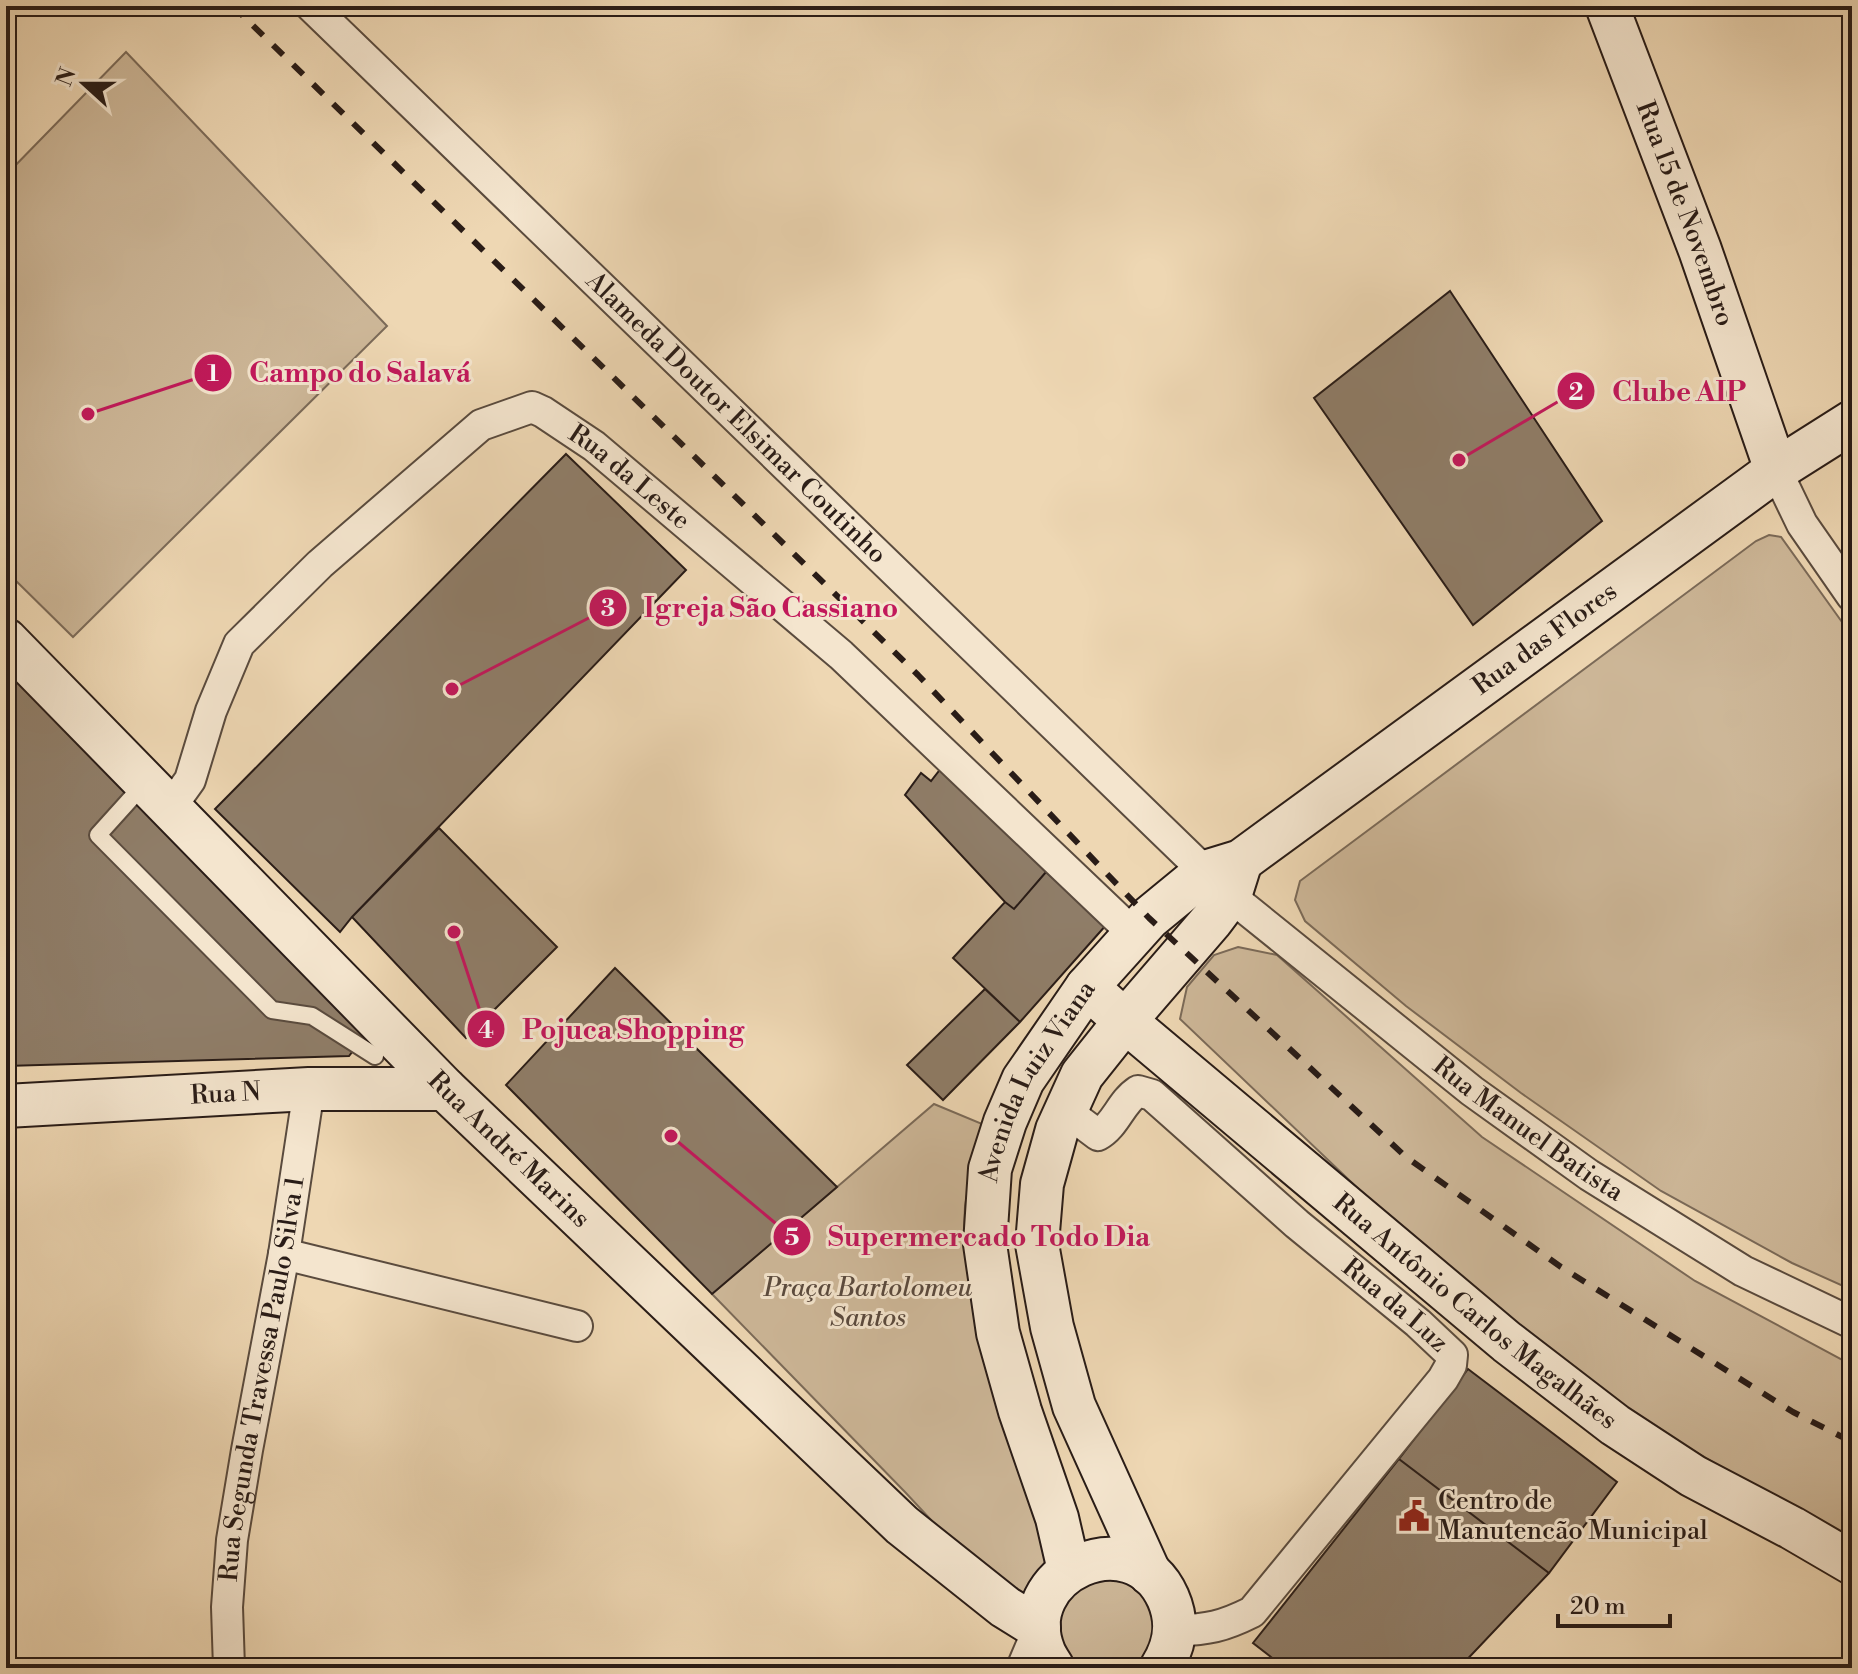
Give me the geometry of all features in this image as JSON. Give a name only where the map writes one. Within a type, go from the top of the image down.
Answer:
[{"type":"street","name":"Alameda Doutor Elsimar Coutinho","points":[[311,6],[1225,876]]},
{"type":"street","name":"Rua 15 de Novembro","points":[[1607,6],[1700,250],[1776,470]]},
{"type":"street","name":"Rua da Leste","points":[[158,795],[190,780],[211,711],[239,644],[320,564],[481,425],[532,407],[594,446],[841,655],[1134,934]]},
{"type":"street","name":"Rua das Flores","points":[[1225,876],[1776,470],[1852,422]]},
{"type":"street","points":[[1776,470],[1802,524],[1852,596]]},
{"type":"street","name":"Rua André Marins","points":[[6,640],[158,795],[374,1036],[445,1089],[902,1525],[1005,1607],[1039,1628]]},
{"type":"street","name":"Avenida Luiz Viana","points":[[1069,1570],[1057,1518],[1020,1411],[998,1333],[985,1244],[990,1169],[1023,1080],[1087,987],[1149,918],[1225,876]]},
{"type":"street","name":"Avenida Luiz Viana","points":[[1171,1658],[1174,1610],[1164,1590],[1150,1574],[1074,1406],[1052,1327],[1037,1244],[1042,1184],[1057,1130],[1082,1075],[1186,951],[1225,876]]},
{"type":"street","name":"Rua Manuel Batista","points":[[1225,876],[1472,1091],[1589,1175],[1743,1271],[1852,1323]]},
{"type":"street","name":"Rua Antônio Carlos Magalhães","points":[[1087,987],[1516,1350],[1615,1425],[1693,1476],[1852,1563]]},
{"type":"street","points":[[326,1089],[354,1084],[363,1076],[374,1036]]},
{"type":"street","name":"Rua N","points":[[6,1106],[326,1089],[445,1089]]},
{"type":"street","name":"Rua Segunda Travessa Paulo Silva 1","points":[[229,1668],[227,1607],[232,1540],[284,1254],[326,1089]]},
{"type":"street","name":"Rua da Luz","points":[[1066,1111],[1098,1135],[1106,1130],[1131,1096],[1138,1091],[1152,1095],[1297,1224],[1418,1323],[1452,1355],[1451,1365],[1443,1379],[1252,1612],[1225,1625],[1205,1630],[1171,1658]]},
{"type":"street","points":[[284,1254],[577,1326]]},
{"type":"street","points":[[1022,1668],[1039,1628],[1042,1606],[1053,1585],[1069,1570],[1089,1561],[1110,1558],[1131,1563],[1150,1574]]},
{"type":"street","points":[[1039,1628],[1043,1651],[1053,1668]]},
{"type":"lane","points":[[158,795],[98,835],[272,1010],[312,1016],[374,1036]]},
{"type":"green space","points":[[126,52],[387,326],[73,637],[6,571],[6,175]]},
{"type":"green space","points":[[1769,535],[1781,537],[1852,636],[1852,1290],[1792,1263],[1661,1191],[1521,1093],[1406,1006],[1305,921],[1295,900],[1300,881],[1756,541]]},
{"type":"green space","points":[[1238,947],[1277,955],[1482,1137],[1695,1281],[1852,1365],[1852,1543],[1639,1419],[1411,1239],[1180,1019],[1187,987],[1214,955]]},
{"type":"green space","name":"Praça Bartolomeu Santos","points":[[934,1104],[987,1126],[971,1171],[965,1206],[964,1230],[969,1268],[1011,1445],[1045,1551],[1150,1574],[1161,1668],[1053,1668],[1030,1626],[905,1492],[712,1294]]},
{"type":"building","points":[[1450,291],[1602,521],[1473,625],[1314,398]]},
{"type":"building","points":[[566,454],[686,570],[340,932],[215,809]]},
{"type":"building","points":[[6,661],[364,1016],[363,1038],[349,1056],[6,1066]]},
{"type":"building","points":[[942,767],[1046,872],[1014,909],[905,795],[921,773],[931,781]]},
{"type":"building","points":[[439,828],[557,947],[466,1038],[352,917]]},
{"type":"building","points":[[1046,872],[1107,924],[1020,1022],[953,958],[1005,902],[1014,909]]},
{"type":"building","points":[[615,968],[837,1187],[712,1294],[506,1085]]},
{"type":"building","points":[[985,989],[1020,1022],[943,1100],[907,1065]]},
{"type":"building","points":[[1468,1369],[1617,1482],[1549,1573],[1399,1459]]},
{"type":"building","name":"Centro de Manutencão Municipal","points":[[1399,1459],[1549,1573],[1459,1668],[1285,1668],[1253,1643]]},
{"type":"railway","points":[[233,6],[918,675],[1149,918],[1406,1157],[1561,1267],[1793,1412],[1852,1442]]},
{"type":"place","name":"Campo do Salavá","points":[[88,414]]},
{"type":"place","name":"Clube AIP","points":[[1459,460]]},
{"type":"place","name":"Igreja São Cassiano","points":[[452,689]]},
{"type":"place","name":"Pojuca Shopping","points":[[454,932]]},
{"type":"place","name":"Supermercado Todo Dia","points":[[671,1136]]},
{"type":"place","name":"Centro de Manutencão Municipal","points":[[1414,1516]]}]
